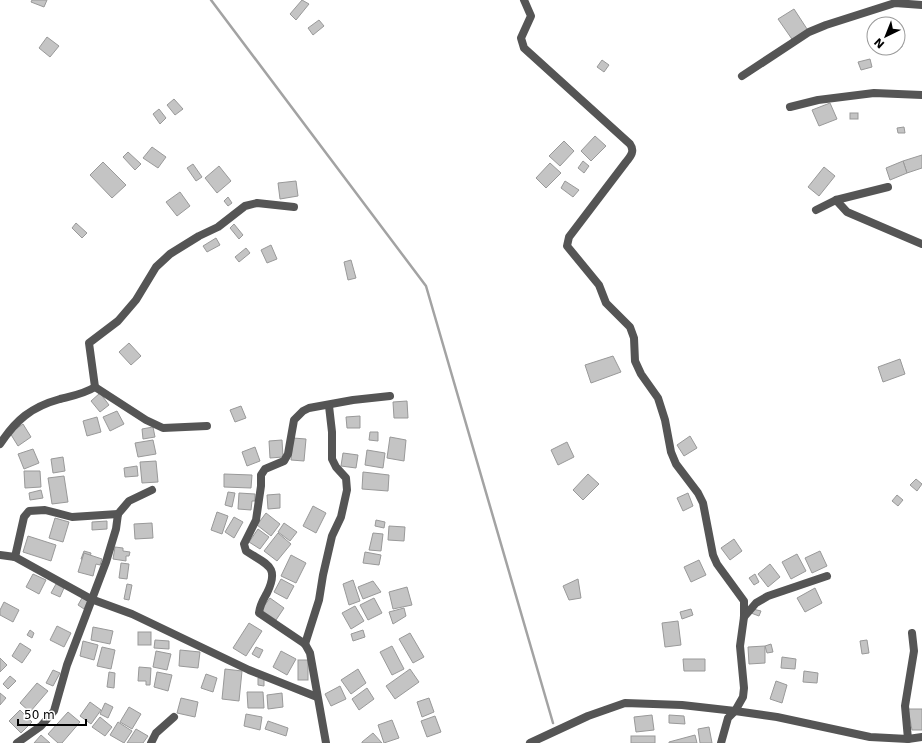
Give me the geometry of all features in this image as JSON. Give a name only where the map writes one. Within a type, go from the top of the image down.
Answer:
[{"type":"street","points":[[524,0],[532,16],[521,38],[524,48],[631,145],[633,149],[632,154],[569,238],[567,246],[599,285],[606,303],[630,327],[634,338],[635,360],[640,374],[653,390],[659,402],[676,464],[700,498],[705,512],[713,555],[717,564],[743,598],[745,604],[740,646],[744,688],[743,697],[735,711],[728,718],[722,743]]},
{"type":"street","points":[[742,76],[810,32],[826,25],[895,4],[922,5]]},
{"type":"street","points":[[790,107],[818,100],[874,93],[922,95]]},
{"type":"street","points":[[816,210],[836,200],[888,187]]},
{"type":"street","points":[[836,200],[847,212],[922,244]]},
{"type":"street","points":[[207,426],[163,428],[146,420],[95,387],[89,343],[118,320],[136,300],[156,267],[170,254],[198,236],[218,227],[245,206],[257,203],[294,207]]},
{"type":"street","points":[[0,444],[16,422],[40,405],[79,394],[95,387]]},
{"type":"street","points":[[326,743],[310,653],[306,644],[259,613],[260,606],[268,591],[273,571],[270,566],[246,551],[244,544],[256,520],[261,486],[260,475],[265,469],[284,461],[288,454],[294,420],[298,415],[309,408],[329,406],[353,400],[390,396]]},
{"type":"street","points":[[306,644],[319,600],[332,536],[340,517],[347,490],[346,478],[336,467],[332,459],[332,432],[329,406]]},
{"type":"street","points":[[17,743],[42,726],[54,711],[67,665],[106,562],[116,529],[118,514],[129,501],[152,490]]},
{"type":"street","points":[[15,557],[24,517],[29,511],[45,510],[72,517],[118,514]]},
{"type":"street","points":[[0,555],[15,557],[91,599],[132,614],[256,673],[317,697]]},
{"type":"street","points":[[744,617],[756,603],[768,596],[827,576]]},
{"type":"street","points":[[908,740],[905,706],[914,651],[912,633]]},
{"type":"street","points":[[530,743],[588,716],[625,703],[682,705],[777,717],[870,740],[908,740],[922,738]]},
{"type":"street","points":[[151,743],[156,733],[174,717]]},
{"type":"building","points":[[32,0],[47,0],[44,7],[31,2]]},
{"type":"building","points":[[302,0],[309,4],[296,20],[290,14]]},
{"type":"building","points":[[794,9],[809,32],[794,42],[778,19]]},
{"type":"building","points":[[319,20],[324,26],[313,35],[308,28]]},
{"type":"building","points":[[47,37],[59,46],[50,57],[39,48]]},
{"type":"building","points":[[870,59],[872,67],[861,70],[858,62]]},
{"type":"building","points":[[602,60],[609,65],[604,72],[597,67]]},
{"type":"building","points":[[174,99],[183,109],[175,115],[167,105]]},
{"type":"building","points":[[830,103],[837,119],[819,126],[812,110]]},
{"type":"building","points":[[159,109],[166,118],[160,124],[153,114]]},
{"type":"building","points":[[850,113],[858,113],[858,119],[850,119]]},
{"type":"building","points":[[904,127],[905,133],[898,133],[897,128]]},
{"type":"building","points":[[595,136],[606,146],[591,161],[581,151]]},
{"type":"building","points":[[564,141],[574,151],[560,166],[549,156]]},
{"type":"building","points":[[152,147],[166,157],[158,168],[143,158]]},
{"type":"building","points":[[128,152],[141,164],[135,170],[123,157]]},
{"type":"building","points":[[922,155],[922,168],[907,173],[903,161]]},
{"type":"building","points":[[583,161],[589,166],[584,173],[578,168]]},
{"type":"building","points":[[903,161],[907,173],[890,180],[886,168]]},
{"type":"building","points":[[103,162],[126,185],[112,198],[90,175]]},
{"type":"building","points":[[550,163],[561,173],[546,188],[536,178]]},
{"type":"building","points":[[193,164],[202,177],[196,181],[187,168]]},
{"type":"building","points":[[219,166],[231,181],[217,193],[205,178]]},
{"type":"building","points":[[824,167],[835,176],[819,196],[808,187]]},
{"type":"building","points":[[296,181],[298,196],[280,199],[278,183]]},
{"type":"building","points":[[565,181],[579,190],[573,197],[561,188]]},
{"type":"building","points":[[180,192],[190,206],[177,216],[166,202]]},
{"type":"building","points":[[228,197],[232,203],[228,206],[224,201]]},
{"type":"building","points":[[76,223],[87,233],[82,238],[72,228]]},
{"type":"building","points":[[234,224],[243,235],[239,239],[230,228]]},
{"type":"building","points":[[216,238],[220,245],[207,252],[203,246]]},
{"type":"building","points":[[271,245],[277,259],[267,263],[261,250]]},
{"type":"building","points":[[246,248],[250,253],[239,262],[235,257]]},
{"type":"building","points":[[351,260],[356,278],[348,280],[344,262]]},
{"type":"building","points":[[129,343],[141,356],[131,365],[119,352]]},
{"type":"building","points":[[613,356],[621,372],[591,383],[585,365]]},
{"type":"building","points":[[900,359],[905,374],[883,382],[878,367]]},
{"type":"building","points":[[100,393],[109,405],[100,412],[91,401]]},
{"type":"building","points":[[407,401],[408,418],[394,418],[393,402]]},
{"type":"building","points":[[241,406],[246,418],[235,422],[230,410]]},
{"type":"building","points":[[117,411],[124,424],[110,431],[103,417]]},
{"type":"building","points":[[360,416],[360,428],[347,428],[346,417]]},
{"type":"building","points":[[97,417],[101,432],[87,436],[83,421]]},
{"type":"building","points":[[23,424],[31,437],[18,446],[10,433]]},
{"type":"building","points":[[153,427],[155,437],[143,439],[142,429]]},
{"type":"building","points":[[370,432],[378,432],[378,441],[369,440]]},
{"type":"building","points":[[690,436],[697,448],[684,456],[677,445]]},
{"type":"building","points":[[390,437],[406,440],[404,461],[387,458]]},
{"type":"building","points":[[293,438],[306,439],[304,461],[291,460]]},
{"type":"building","points":[[153,440],[156,454],[138,457],[135,443]]},
{"type":"building","points":[[282,440],[283,457],[270,458],[269,441]]},
{"type":"building","points":[[567,442],[574,457],[558,465],[551,450]]},
{"type":"building","points":[[255,447],[260,461],[247,466],[242,452]]},
{"type":"building","points":[[33,449],[39,463],[24,469],[18,454]]},
{"type":"building","points":[[367,450],[385,453],[383,468],[365,465]]},
{"type":"building","points":[[343,453],[358,455],[356,468],[341,466]]},
{"type":"building","points":[[63,457],[65,471],[53,473],[51,459]]},
{"type":"building","points":[[156,461],[158,482],[142,483],[140,462]]},
{"type":"building","points":[[137,466],[138,476],[125,477],[124,468]]},
{"type":"building","points":[[24,471],[40,471],[41,487],[25,488]]},
{"type":"building","points":[[363,472],[389,475],[388,491],[362,489]]},
{"type":"building","points":[[224,474],[252,475],[251,488],[224,487]]},
{"type":"building","points":[[588,474],[599,484],[583,500],[573,490]]},
{"type":"building","points":[[64,476],[68,502],[52,504],[48,478]]},
{"type":"building","points":[[916,479],[922,484],[917,491],[910,485]]},
{"type":"building","points":[[41,490],[43,498],[30,500],[29,493]]},
{"type":"building","points":[[228,492],[235,493],[232,507],[225,505]]},
{"type":"building","points":[[239,493],[255,494],[255,501],[252,501],[251,510],[238,509]]},
{"type":"building","points":[[688,493],[693,506],[683,511],[677,498]]},
{"type":"building","points":[[280,494],[280,508],[268,509],[267,495]]},
{"type":"building","points":[[897,495],[903,500],[898,506],[892,501]]},
{"type":"building","points":[[313,506],[326,513],[316,533],[303,526]]},
{"type":"building","points":[[217,512],[228,516],[222,534],[211,530]]},
{"type":"building","points":[[266,513],[280,524],[271,536],[257,525]]},
{"type":"building","points":[[234,517],[243,522],[234,538],[225,532]]},
{"type":"building","points":[[55,518],[69,522],[63,542],[49,538]]},
{"type":"building","points":[[376,520],[385,522],[384,528],[375,526]]},
{"type":"building","points":[[107,521],[107,529],[92,530],[92,522]]},
{"type":"building","points":[[152,523],[153,538],[135,539],[134,524]]},
{"type":"building","points":[[284,523],[297,532],[290,541],[278,532]]},
{"type":"building","points":[[389,526],[405,527],[404,541],[388,540]]},
{"type":"building","points":[[258,529],[269,537],[260,549],[249,542]]},
{"type":"building","points":[[278,533],[291,544],[277,561],[264,551]]},
{"type":"building","points":[[373,533],[383,534],[381,551],[369,550]]},
{"type":"building","points":[[28,536],[56,545],[51,561],[23,552]]},
{"type":"building","points":[[734,539],[742,551],[730,560],[721,548]]},
{"type":"building","points":[[115,547],[123,548],[123,551],[130,552],[129,556],[126,556],[126,561],[113,559]]},
{"type":"building","points":[[84,551],[91,553],[89,562],[81,559]]},
{"type":"building","points":[[820,551],[827,566],[812,573],[805,558]]},
{"type":"building","points":[[365,552],[381,555],[379,565],[363,563]]},
{"type":"building","points":[[84,553],[102,559],[100,565],[96,564],[93,576],[78,572]]},
{"type":"building","points":[[797,554],[806,571],[791,579],[782,562]]},
{"type":"building","points":[[291,555],[306,563],[296,583],[281,576]]},
{"type":"building","points":[[699,560],[706,575],[691,582],[684,567]]},
{"type":"building","points":[[121,563],[129,564],[127,579],[119,578]]},
{"type":"building","points":[[770,564],[780,577],[768,587],[758,574]]},
{"type":"building","points":[[33,574],[46,580],[39,594],[26,587]]},
{"type":"building","points":[[755,574],[759,582],[754,585],[749,578]]},
{"type":"building","points":[[281,579],[294,586],[287,599],[274,592]]},
{"type":"building","points":[[578,579],[581,598],[569,600],[563,586]]},
{"type":"building","points":[[353,580],[360,601],[349,605],[343,584]]},
{"type":"building","points":[[373,581],[381,592],[363,599],[358,587]]},
{"type":"building","points":[[56,584],[64,588],[60,597],[51,593]]},
{"type":"building","points":[[127,584],[132,585],[129,600],[124,599]]},
{"type":"building","points":[[407,587],[412,605],[393,609],[389,592]]},
{"type":"building","points":[[815,588],[822,603],[805,612],[797,598]]},
{"type":"building","points":[[82,598],[88,601],[84,609],[78,605]]},
{"type":"building","points":[[270,598],[284,608],[276,620],[261,610]]},
{"type":"building","points":[[374,598],[382,613],[368,620],[360,605]]},
{"type":"building","points":[[4,602],[19,610],[13,622],[0,615],[0,610]]},
{"type":"building","points":[[355,606],[364,621],[351,629],[342,613]]},
{"type":"building","points":[[404,608],[406,616],[393,624],[389,612]]},
{"type":"building","points":[[691,609],[693,615],[682,619],[680,612]]},
{"type":"building","points":[[753,609],[761,611],[759,616],[751,613]]},
{"type":"building","points":[[678,621],[681,645],[665,647],[662,623]]},
{"type":"building","points":[[249,623],[262,631],[246,656],[233,648]]},
{"type":"building","points":[[57,626],[71,633],[64,647],[50,640]]},
{"type":"building","points":[[93,627],[113,631],[110,644],[91,640]]},
{"type":"building","points":[[30,630],[34,633],[32,638],[27,635]]},
{"type":"building","points":[[363,630],[365,637],[353,641],[351,634]]},
{"type":"building","points":[[138,632],[151,632],[151,645],[138,645]]},
{"type":"building","points":[[410,633],[424,657],[413,663],[399,639]]},
{"type":"building","points":[[155,640],[169,641],[169,649],[154,648]]},
{"type":"building","points":[[867,640],[869,653],[862,654],[860,641]]},
{"type":"building","points":[[83,641],[98,645],[94,660],[80,656]]},
{"type":"building","points":[[20,643],[31,650],[22,663],[12,656]]},
{"type":"building","points":[[771,644],[773,652],[767,653],[765,646]]},
{"type":"building","points":[[392,646],[404,669],[392,675],[380,652]]},
{"type":"building","points":[[765,646],[765,663],[749,664],[748,647]]},
{"type":"building","points":[[102,647],[115,650],[111,669],[97,666]]},
{"type":"building","points":[[256,647],[263,650],[259,658],[252,654]]},
{"type":"building","points":[[180,650],[200,652],[198,668],[179,666]]},
{"type":"building","points":[[156,651],[171,654],[167,670],[153,667]]},
{"type":"building","points":[[281,651],[296,659],[287,675],[273,667]]},
{"type":"building","points":[[782,657],[796,659],[795,669],[781,668]]},
{"type":"building","points":[[0,658],[7,665],[0,672]]},
{"type":"building","points":[[683,659],[705,659],[705,671],[684,671]]},
{"type":"building","points":[[298,660],[308,660],[308,680],[298,680]]},
{"type":"building","points":[[139,667],[151,668],[150,685],[146,685],[146,681],[138,681]]},
{"type":"building","points":[[225,669],[242,671],[239,701],[222,699]]},
{"type":"building","points":[[358,669],[366,683],[351,694],[341,680]]},
{"type":"building","points":[[410,669],[419,682],[395,699],[386,686]]},
{"type":"building","points":[[53,670],[60,673],[53,686],[46,683]]},
{"type":"building","points":[[804,671],[818,673],[817,683],[803,682]]},
{"type":"building","points":[[109,672],[115,673],[114,688],[107,687]]},
{"type":"building","points":[[157,672],[172,675],[168,691],[154,687]]},
{"type":"building","points":[[206,674],[217,678],[213,692],[201,688]]},
{"type":"building","points":[[10,676],[16,681],[8,689],[3,684]]},
{"type":"building","points":[[258,678],[264,678],[264,686],[258,685]]},
{"type":"building","points":[[776,681],[787,685],[782,703],[770,699]]},
{"type":"building","points":[[37,683],[48,691],[30,712],[20,703]]},
{"type":"building","points":[[340,686],[346,699],[331,706],[325,694]]},
{"type":"building","points":[[367,688],[374,699],[359,710],[352,699]]},
{"type":"building","points":[[247,692],[263,692],[264,708],[248,708]]},
{"type":"building","points":[[0,693],[6,698],[0,705]]},
{"type":"building","points":[[282,693],[283,707],[268,709],[267,695]]},
{"type":"building","points":[[181,698],[198,702],[195,717],[177,713]]},
{"type":"building","points":[[429,698],[434,712],[422,717],[417,702]]},
{"type":"building","points":[[90,702],[101,710],[91,724],[80,716]]},
{"type":"building","points":[[105,703],[113,707],[108,718],[100,714]]},
{"type":"building","points":[[129,707],[141,714],[132,729],[120,722]]},
{"type":"building","points":[[908,709],[922,709],[922,730],[912,730]]},
{"type":"building","points":[[20,710],[32,722],[21,733],[9,721]]},
{"type":"building","points":[[68,712],[80,722],[62,743],[58,743],[48,734]]},
{"type":"building","points":[[246,714],[262,717],[260,730],[244,726]]},
{"type":"building","points":[[652,715],[654,730],[636,732],[634,717]]},
{"type":"building","points":[[669,715],[684,716],[685,724],[669,723]]},
{"type":"building","points":[[435,716],[441,732],[427,737],[421,721]]},
{"type":"building","points":[[100,717],[112,727],[105,736],[92,727]]},
{"type":"building","points":[[392,720],[399,738],[384,743],[378,725]]},
{"type":"building","points":[[268,721],[288,728],[286,736],[265,729]]},
{"type":"building","points":[[118,722],[132,731],[124,743],[110,735]]},
{"type":"building","points":[[709,727],[712,743],[700,743],[698,729]]},
{"type":"building","points":[[136,729],[148,736],[143,743],[127,743]]},
{"type":"building","points":[[373,733],[382,743],[362,743],[362,742]]},
{"type":"building","points":[[41,735],[50,743],[34,743]]},
{"type":"building","points":[[695,735],[697,743],[669,743],[669,742]]},
{"type":"building","points":[[631,736],[655,736],[655,743],[631,743]]},
{"type":"waterway","points":[[211,0],[426,286],[553,723]]}]
